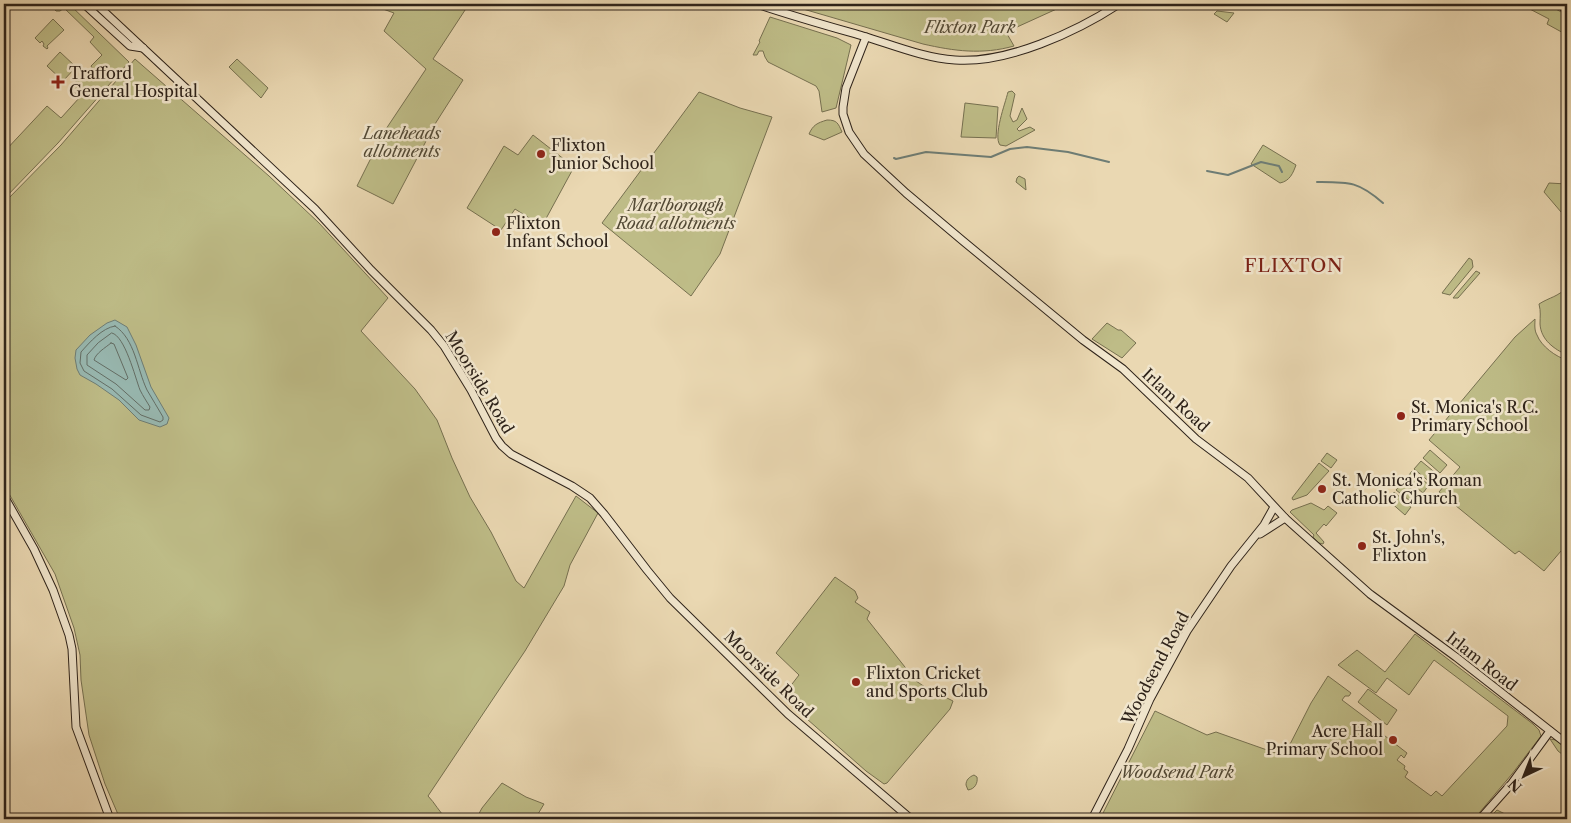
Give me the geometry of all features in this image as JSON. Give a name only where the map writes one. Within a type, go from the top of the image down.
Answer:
[{"type":"street","name":"Moorside Road","points":[[84,4],[96,8],[143,48],[315,209],[371,270],[431,330],[444,346],[471,390],[502,446],[511,454],[572,486],[590,498],[670,598],[788,714],[911,819]]},
{"type":"street","points":[[757,4],[934,57],[955,60],[990,59],[1022,50],[1072,30],[1119,4]]},
{"type":"street","name":"Irlam Road","points":[[866,37],[846,88],[842,106],[849,132],[864,154],[886,176],[970,247],[1122,370],[1196,440],[1248,478],[1285,518],[1370,594],[1567,744]]},
{"type":"street","points":[[4,496],[34,549],[53,590],[69,635],[74,675],[76,727],[110,819]]},
{"type":"street","name":"Woodsend Road","points":[[1092,819],[1172,656],[1231,566],[1255,537],[1274,507]]},
{"type":"street","name":"Woodsend Road","points":[[1255,537],[1285,518]]},
{"type":"street","points":[[1480,819],[1513,783],[1550,731]]},
{"type":"green space","points":[[56,4],[69,4],[129,62],[58,143],[4,199],[4,152],[47,106],[61,118],[80,97],[70,88],[83,74],[87,77],[92,71],[96,75],[91,66],[102,55],[90,42],[94,37],[64,8],[56,11],[53,8]]},
{"type":"green space","name":"Laneheads allotments","points":[[373,4],[469,4],[433,59],[463,80],[435,124],[393,204],[357,186],[384,132],[426,69],[384,31],[394,13]]},
{"type":"green space","name":"Flixton Park","points":[[786,4],[1062,4],[1061,7],[1006,32],[1014,46],[1002,49],[968,51],[923,44]]},
{"type":"green space","points":[[1517,4],[1546,4],[1567,15],[1567,35],[1547,24],[1549,19]]},
{"type":"green space","points":[[1217,11],[1234,13],[1227,22],[1214,14]]},
{"type":"green space","points":[[770,17],[837,38],[851,45],[836,108],[822,112],[819,91],[816,86],[768,62],[763,51],[753,55]]},
{"type":"green space","points":[[53,19],[64,30],[47,46],[47,49],[43,46],[42,41],[40,43],[35,38]]},
{"type":"green space","points":[[60,52],[76,67],[63,81],[47,66]]},
{"type":"green space","points":[[135,59],[269,176],[319,223],[388,298],[361,331],[415,389],[437,420],[470,497],[491,532],[516,581],[524,588],[576,496],[598,513],[570,565],[564,586],[525,651],[428,796],[447,819],[120,819],[105,784],[89,735],[81,680],[80,655],[74,628],[55,574],[4,485],[4,203],[61,145]]},
{"type":"green space","points":[[237,59],[268,88],[261,98],[229,67]]},
{"type":"green space","points":[[1012,91],[1015,94],[1010,116],[1013,122],[1017,120],[1022,108],[1027,119],[1017,129],[1019,131],[1030,127],[1035,130],[1006,146],[1000,145],[998,135],[1008,92]]},
{"type":"green space","name":"Marlborough Road allotments","points":[[699,92],[740,108],[772,117],[720,254],[691,296],[602,223]]},
{"type":"green space","points":[[965,103],[998,107],[996,138],[961,137]]},
{"type":"green space","points":[[827,120],[837,123],[842,132],[824,140],[809,134],[812,128]]},
{"type":"green space","points":[[533,135],[574,167],[542,226],[515,209],[501,230],[467,208],[504,146],[518,155]]},
{"type":"green space","points":[[1263,145],[1296,165],[1289,179],[1280,183],[1251,164]]},
{"type":"green space","points":[[1019,176],[1025,179],[1026,190],[1016,182]]},
{"type":"green space","points":[[1549,183],[1567,184],[1567,219],[1544,192]]},
{"type":"green space","points":[[1469,258],[1472,260],[1473,267],[1450,295],[1442,293]]},
{"type":"green space","points":[[1476,271],[1480,273],[1458,298],[1453,298]]},
{"type":"green space","points":[[1567,287],[1567,355],[1553,347],[1543,335],[1540,324],[1539,304],[1557,295]]},
{"type":"green space","points":[[1535,319],[1535,331],[1545,347],[1567,360],[1567,555],[1561,551],[1544,571],[1519,551],[1515,554],[1439,492],[1460,467],[1429,440],[1515,337]]},
{"type":"green space","points":[[1107,323],[1121,330],[1136,343],[1122,358],[1092,339]]},
{"type":"green space","points":[[1430,450],[1447,465],[1440,473],[1423,458]]},
{"type":"green space","points":[[1327,453],[1337,460],[1331,468],[1321,461]]},
{"type":"green space","points":[[1421,461],[1438,475],[1431,483],[1414,469]]},
{"type":"green space","points":[[1319,463],[1329,471],[1307,495],[1293,500],[1292,498]]},
{"type":"green space","points":[[1412,471],[1429,485],[1423,493],[1406,479]]},
{"type":"green space","points":[[1403,482],[1420,496],[1414,504],[1396,490]]},
{"type":"green space","points":[[1394,492],[1411,507],[1405,515],[1388,500]]},
{"type":"green space","points":[[1311,503],[1324,510],[1328,506],[1337,513],[1326,526],[1324,524],[1316,533],[1324,542],[1323,544],[1319,543],[1313,537],[1314,535],[1290,512]]},
{"type":"green space","name":"Flixton Cricket and Sports Club","points":[[835,577],[855,591],[858,598],[855,602],[870,612],[867,619],[916,681],[953,701],[950,709],[887,783],[884,784],[866,771],[782,697],[799,675],[776,653]]},
{"type":"green space","name":"Woodsend Park","points":[[1415,634],[1533,724],[1539,730],[1541,736],[1474,819],[1100,819],[1155,711],[1207,735],[1216,732],[1284,756],[1311,703],[1328,676],[1351,693],[1342,700],[1378,727],[1376,729],[1407,753],[1404,758],[1401,755],[1397,760],[1405,766],[1404,769],[1408,772],[1405,777],[1431,796],[1436,791],[1442,796],[1507,726],[1508,716],[1434,660],[1409,695],[1387,678],[1376,693],[1338,665],[1357,650],[1385,672]]},
{"type":"green space","points":[[1368,689],[1397,710],[1387,725],[1358,702]]},
{"type":"green space","points":[[1550,739],[1556,740],[1567,748],[1567,758],[1558,751]]},
{"type":"green space","points":[[974,775],[977,777],[977,781],[974,787],[968,790],[967,782]]},
{"type":"green space","points":[[502,783],[526,797],[544,804],[535,819],[476,819],[482,808]]},
{"type":"green space","points":[[1497,810],[1515,819],[1488,819]]},
{"type":"water","points":[[115,320],[127,327],[136,345],[151,387],[169,418],[167,424],[160,427],[139,420],[119,400],[80,375],[77,369],[76,350],[90,335],[107,323]]},
{"type":"waterway","points":[[894,158],[926,152],[991,157],[1010,149],[1027,147],[1068,152],[1109,162]]},
{"type":"waterway","points":[[1207,171],[1228,175],[1261,162],[1279,166],[1282,172]]},
{"type":"waterway","points":[[1317,182],[1353,184],[1367,190],[1383,203]]},
{"type":"railway","points":[[1552,4],[1567,12]]},
{"type":"place","name":"Trafford General Hospital","points":[[58,82]]},
{"type":"place","name":"Flixton Junior School","points":[[541,154]]},
{"type":"place","name":"Flixton Infant School","points":[[496,232]]},
{"type":"place","name":"St. Monica's R.C. Primary School","points":[[1401,416]]},
{"type":"place","name":"St. Monica's Roman Catholic Church","points":[[1322,489]]},
{"type":"place","name":"St. John's, Flixton","points":[[1362,546]]},
{"type":"place","name":"Flixton Cricket and Sports Club","points":[[856,682]]},
{"type":"place","name":"Acre Hall Primary School","points":[[1393,740]]},
{"type":"district","name":"FLIXTON","points":[[1294,265]]}]
